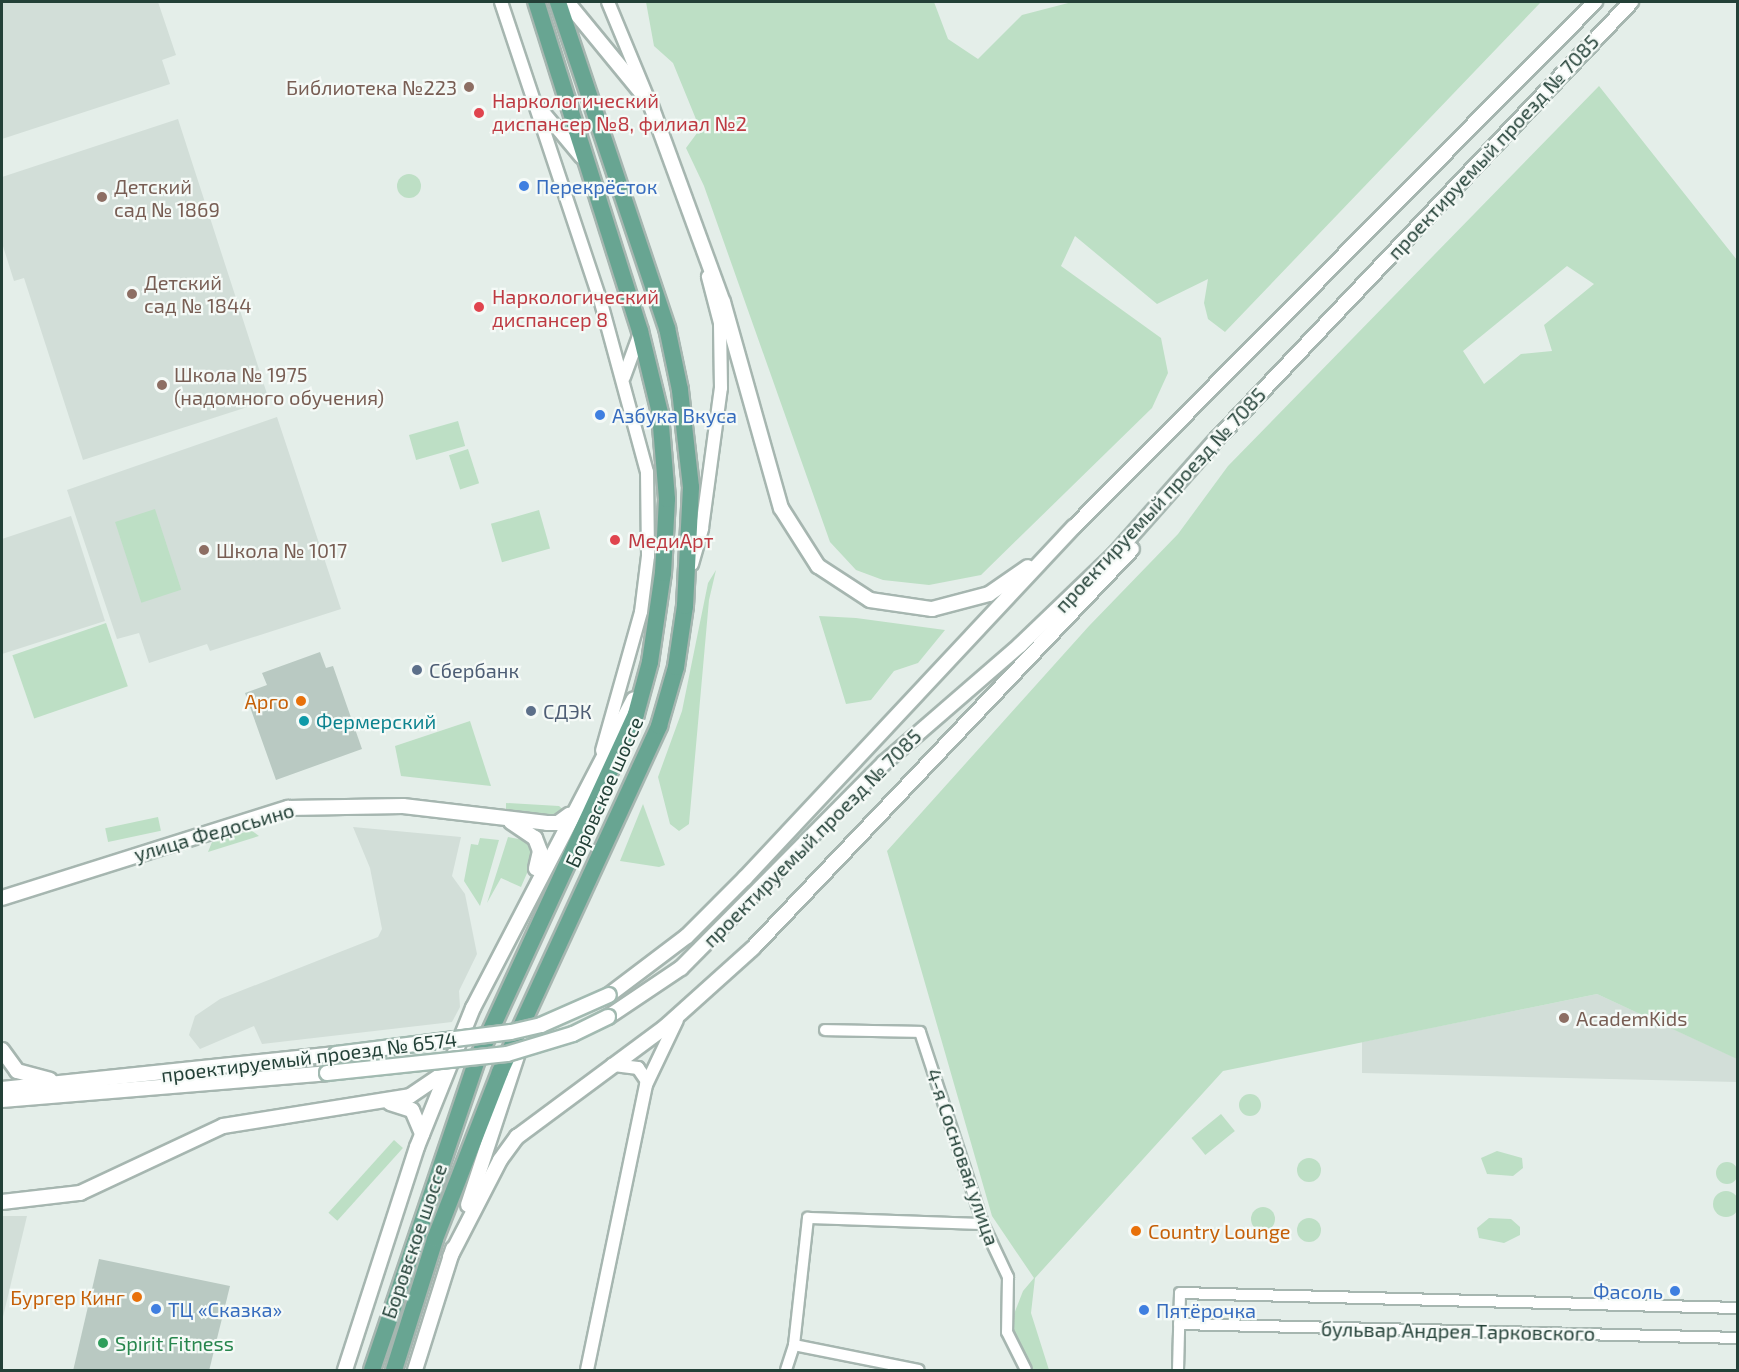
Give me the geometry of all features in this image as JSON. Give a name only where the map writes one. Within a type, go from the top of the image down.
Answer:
[{"type":"main road","name":"Боровское шоссе","points":[[372,1371],[476,1062],[532,934],[617,761],[650,662],[663,573],[667,499],[661,419],[640,332],[536,2]]},
{"type":"main road","name":"Боровское шоссе","points":[[394,1371],[458,1175],[560,938],[659,726],[676,667],[688,576],[689,449],[667,328],[558,2]]},
{"type":"main road","points":[[567,2],[650,103],[701,251],[723,302],[781,508],[818,566],[842,586],[870,600],[901,607],[958,605],[1016,578],[1074,527]]},
{"type":"main road","name":"проектируемый проезд № 7085","points":[[609,995],[646,972],[728,895],[1074,527],[1595,2]]},
{"type":"main road","name":"проектируемый проезд № 7085","points":[[608,1017],[681,968],[884,763],[1071,598],[1215,441],[1631,2]]},
{"type":"main road","points":[[450,1257],[500,1160],[517,1137],[688,1006],[893,805],[1105,580],[1160,517],[1215,441]]},
{"type":"main road","points":[[345,1371],[422,1136],[446,1071],[532,887],[578,804],[599,759],[627,714],[650,662]]},
{"type":"main road","name":"улица Федосьино","points":[[2,898],[288,808],[384,805],[558,823],[578,804]]},
{"type":"main road","points":[[504,819],[531,833],[538,845],[532,887]]},
{"type":"main road","points":[[415,1371],[450,1257],[560,938]]},
{"type":"main road","name":"проектируемый проезд № 6574","points":[[2,1089],[336,1054],[511,1032],[541,1025],[609,995]]},
{"type":"main road","name":"проектируемый проезд № 6574","points":[[2,1100],[327,1073],[507,1054],[573,1034],[608,1017]]},
{"type":"main road","points":[[2,1050],[23,1075],[70,1083]]},
{"type":"main road","points":[[2,1202],[45,1201],[80,1193],[223,1126],[304,1110],[385,1102],[410,1096],[446,1071]]},
{"type":"main road","points":[[2,1106],[25,1099]]},
{"type":"main road","points":[[385,1102],[412,1110],[421,1124],[422,1136]]},
{"type":"street","points":[[501,2],[624,376],[647,472],[648,556],[628,669],[599,759]]},
{"type":"street","points":[[506,16],[507,2]]},
{"type":"street","points":[[608,2],[650,103]]},
{"type":"street","points":[[533,98],[589,167]]},
{"type":"street","points":[[688,576],[702,528],[723,353],[701,251]]},
{"type":"street","points":[[624,376],[640,332]]},
{"type":"street","points":[[586,1371],[646,1084],[666,1036],[688,1006]]},
{"type":"street","name":"4-я Сосновая улица","points":[[825,1030],[920,1032],[983,1224],[1008,1277],[1007,1332],[1026,1371]]},
{"type":"street","points":[[612,1065],[638,1068],[646,1084]]},
{"type":"street","points":[[786,1371],[794,1346],[808,1218],[983,1224]]},
{"type":"street","name":"бульвар Андрея Тарковского","points":[[1737,1308],[1180,1293],[1179,1324],[1737,1338]]},
{"type":"street","points":[[1178,1371],[1179,1324]]},
{"type":"street","points":[[794,1346],[919,1371]]},
{"type":"shaded area","points":[[2,2],[158,2],[176,55],[162,60],[170,84],[2,139]]},
{"type":"shaded area","points":[[178,119],[269,400],[83,460],[24,278],[14,281],[2,243],[2,177]]},
{"type":"shaded area","name":"Школа № 1017","points":[[277,417],[341,609],[210,651],[207,644],[149,663],[139,633],[117,639],[67,490]]},
{"type":"shaded area","points":[[71,516],[105,621],[2,654],[2,539]]},
{"type":"shaded area","points":[[353,827],[461,837],[452,876],[465,894],[477,954],[459,991],[460,1007],[452,1022],[262,1044],[254,1026],[200,1049],[189,1035],[195,1016],[220,999],[378,937],[382,929],[370,868]]},
{"type":"shaded area","name":"AcademKids","points":[[1597,994],[1738,1059],[1737,1082],[1362,1073],[1362,1042]]},
{"type":"shaded area","points":[[2,1216],[27,1216],[2,1321]]},
{"type":"green space","points":[[646,2],[934,2],[948,39],[978,59],[1022,15],[1072,2],[1541,2],[1225,332],[1208,319],[1204,303],[1208,279],[1157,304],[1075,236],[1061,266],[1161,338],[1168,373],[1152,408],[981,575],[929,585],[883,580],[856,570],[830,542],[704,186],[686,148],[700,129],[673,63],[654,46]]},
{"type":"green space","points":[[1599,86],[1737,260],[1737,1059],[1597,994],[1223,1071],[1035,1278],[1031,1313],[1049,1370],[1026,1370],[1007,1332],[1023,1291],[1034,1278],[992,1216],[887,851],[1089,626],[1178,534],[1228,466]],"holes":[[[1567,266],[1594,284],[1544,325],[1552,351],[1521,354],[1484,384],[1463,351]]]},
{"type":"green space","points":[[409,174],[418,177],[421,186],[418,195],[409,198],[400,195],[397,186],[400,177]]},
{"type":"green space","points":[[458,421],[465,446],[416,460],[409,435]]},
{"type":"green space","points":[[468,449],[479,483],[460,489],[449,455]]},
{"type":"green space","points":[[155,509],[181,590],[141,603],[115,522]]},
{"type":"green space","points":[[539,510],[550,548],[502,562],[491,524]]},
{"type":"green space","points":[[716,570],[709,600],[689,824],[679,831],[670,824],[658,777],[682,711],[708,583]]},
{"type":"green space","points":[[819,616],[856,618],[945,630],[918,663],[894,671],[871,700],[846,704]]},
{"type":"green space","points":[[106,623],[128,686],[34,719],[12,655]]},
{"type":"green space","points":[[470,721],[491,786],[401,776],[395,746]]},
{"type":"green space","points":[[506,803],[559,806],[565,811],[555,817],[506,812]]},
{"type":"green space","points":[[643,804],[665,865],[659,867],[620,861]]},
{"type":"green space","points":[[158,817],[161,831],[108,842],[105,828]]},
{"type":"green space","points":[[251,830],[259,836],[208,852],[212,842]]},
{"type":"green space","points":[[508,837],[524,840],[530,847],[531,864],[521,887],[501,878],[487,903]]},
{"type":"green space","points":[[480,838],[499,840],[480,906],[464,881],[471,844],[478,845]]},
{"type":"green space","points":[[1246,1094],[1254,1094],[1261,1101],[1261,1109],[1254,1116],[1246,1116],[1239,1109],[1239,1101]]},
{"type":"green space","points":[[1221,1114],[1235,1131],[1205,1155],[1191,1138]]},
{"type":"green space","points":[[394,1140],[403,1148],[337,1221],[328,1213]]},
{"type":"green space","points":[[1497,1151],[1522,1158],[1523,1168],[1513,1176],[1487,1174],[1481,1158]]},
{"type":"green space","points":[[1309,1158],[1317,1162],[1321,1170],[1317,1178],[1309,1182],[1301,1178],[1297,1170],[1301,1162]]},
{"type":"green space","points":[[1727,1162],[1735,1165],[1738,1173],[1735,1181],[1727,1184],[1719,1181],[1716,1173],[1719,1165]]},
{"type":"green space","points":[[1726,1191],[1735,1195],[1739,1204],[1735,1213],[1726,1217],[1717,1213],[1713,1204],[1717,1195]]},
{"type":"green space","points":[[1263,1207],[1271,1211],[1275,1219],[1271,1227],[1263,1231],[1255,1227],[1251,1219],[1255,1211]]},
{"type":"green space","points":[[1309,1218],[1317,1222],[1321,1230],[1317,1238],[1309,1242],[1301,1238],[1297,1230],[1301,1222]]},
{"type":"green space","points":[[1489,1218],[1511,1219],[1520,1227],[1520,1235],[1504,1243],[1479,1238],[1477,1228]]},
{"type":"building","name":"Фермерский","points":[[320,652],[326,668],[333,666],[362,749],[276,780],[245,693],[267,685],[262,673]]},
{"type":"building","name":"ТЦ «Сказка»","points":[[99,1259],[230,1286],[209,1371],[73,1371]]},
{"type":"place","name":"Библиотека №223","points":[[469,87]]},
{"type":"place","name":"Наркологический диспансер №8, филиал №2","points":[[479,113]]},
{"type":"place","name":"Перекрёсток","points":[[524,186]]},
{"type":"place","name":"Детский сад № 1869","points":[[102,197]]},
{"type":"place","name":"Детский сад № 1844","points":[[132,294]]},
{"type":"place","name":"Наркологический диспансер 8","points":[[479,307]]},
{"type":"place","name":"Школа № 1975 (надомного обучения)","points":[[162,385]]},
{"type":"place","name":"Азбука Вкуса","points":[[600,415]]},
{"type":"place","name":"МедиАрт","points":[[615,540]]},
{"type":"place","name":"Школа № 1017","points":[[204,550]]},
{"type":"place","name":"Сбербанк","points":[[417,670]]},
{"type":"place","name":"Арго","points":[[301,701]]},
{"type":"place","name":"СДЭК","points":[[531,711]]},
{"type":"place","name":"Фермерский","points":[[304,721]]},
{"type":"place","name":"AcademKids","points":[[1564,1018]]},
{"type":"place","name":"Country Lounge","points":[[1136,1231]]},
{"type":"place","name":"Фасоль","points":[[1675,1291]]},
{"type":"place","name":"Бургер Кинг","points":[[137,1297]]},
{"type":"place","name":"ТЦ «Сказка»","points":[[156,1309]]},
{"type":"place","name":"Пятёрочка","points":[[1144,1310]]},
{"type":"place","name":"Spirit Fitness","points":[[103,1343]]}]
